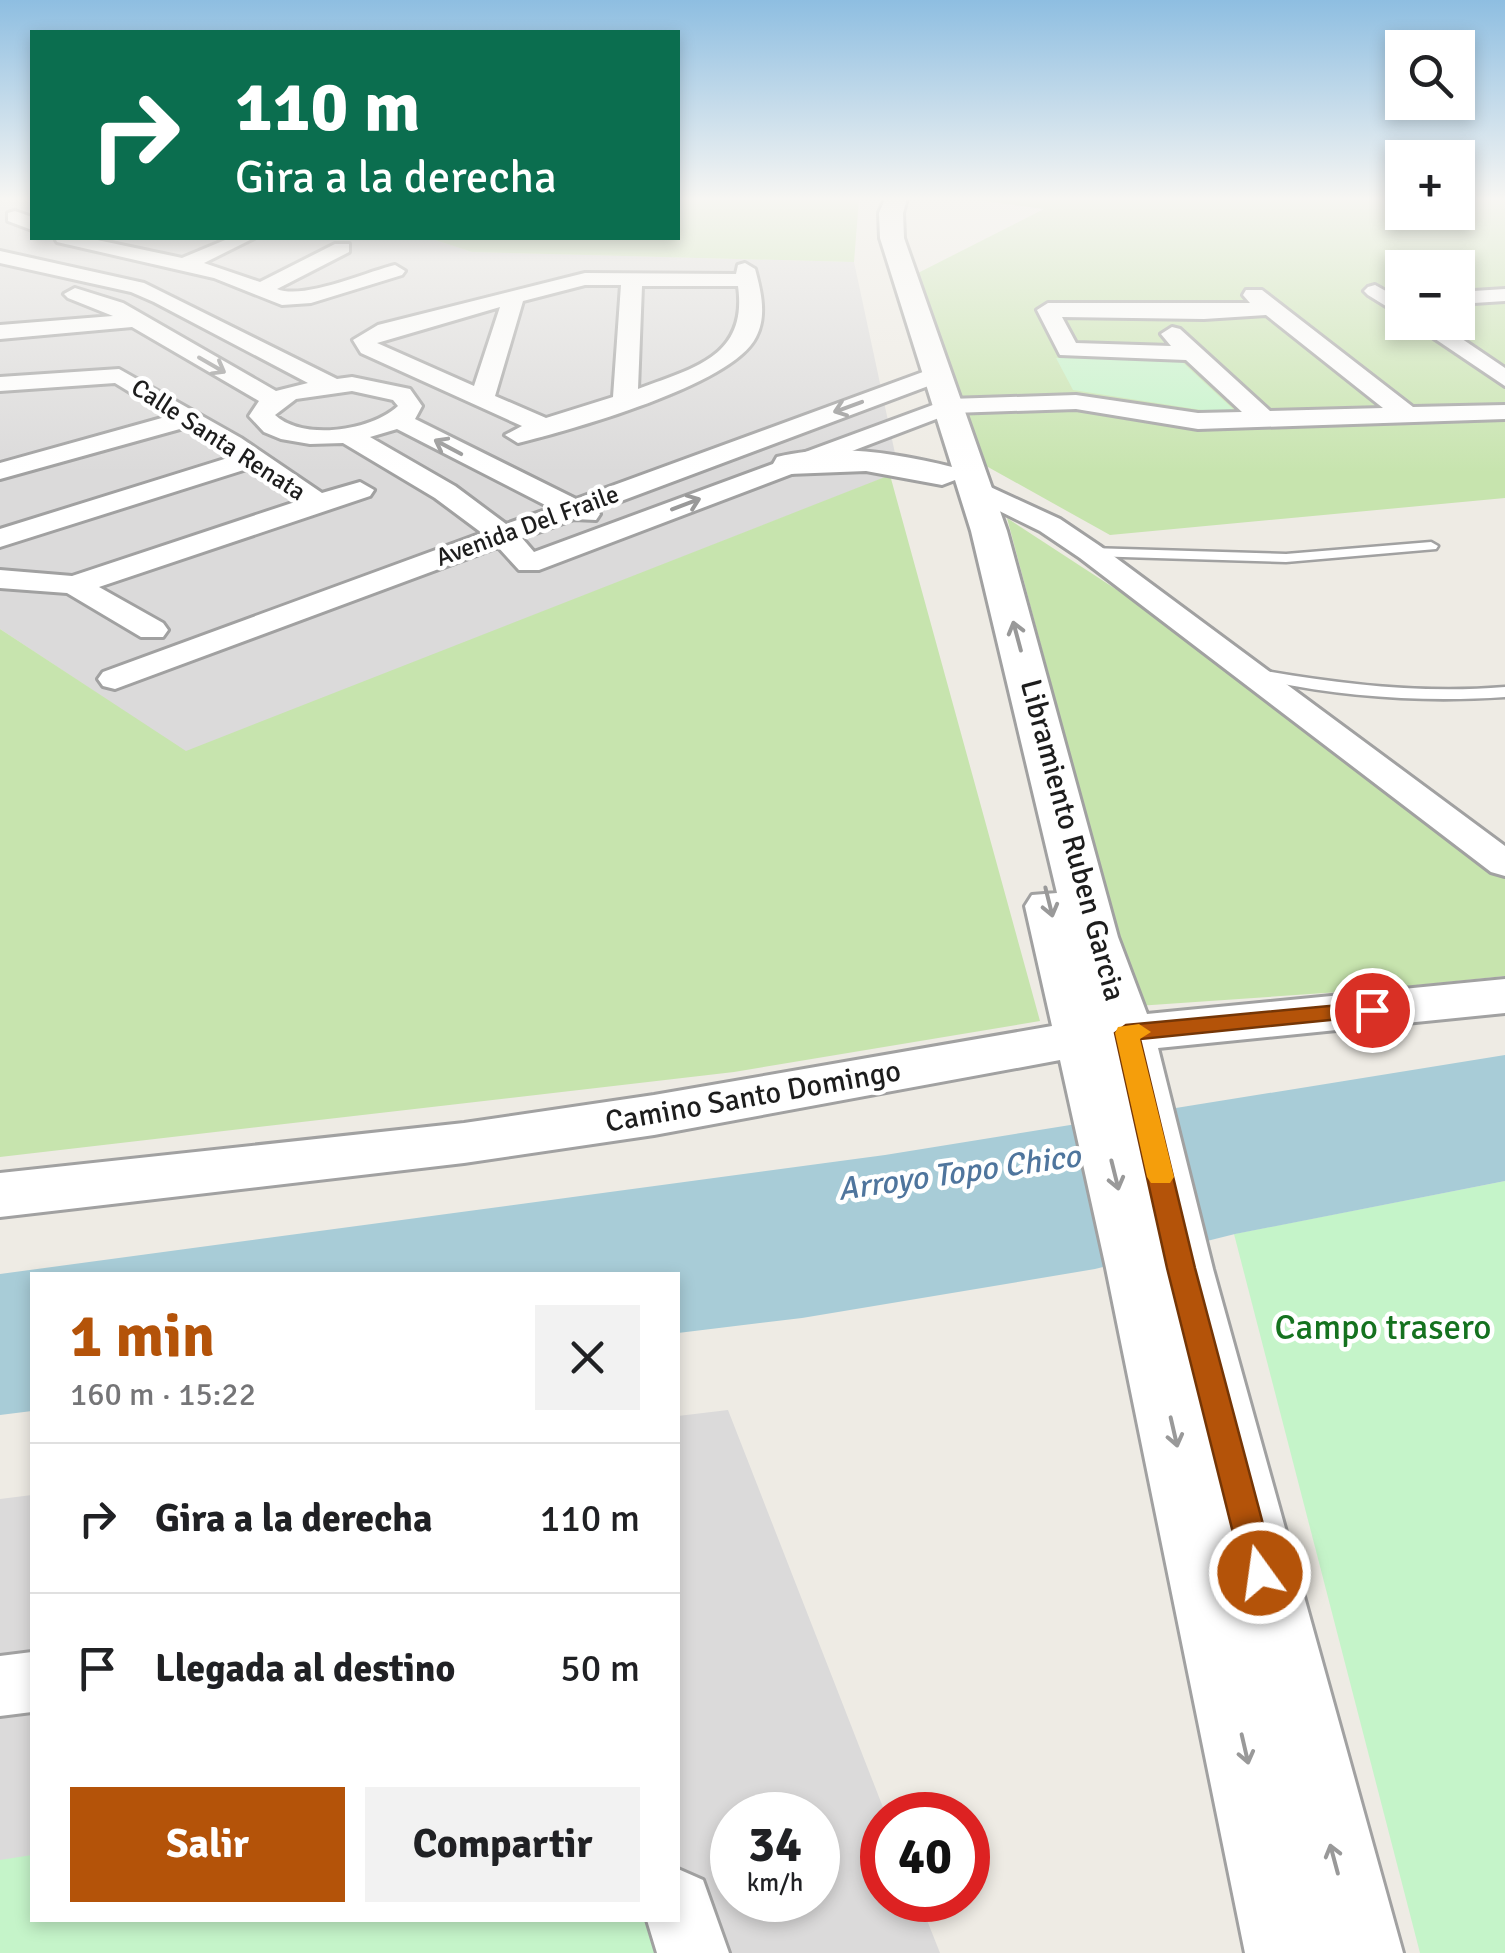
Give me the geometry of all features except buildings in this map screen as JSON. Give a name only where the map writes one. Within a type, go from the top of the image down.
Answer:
[{"type":"street","points":[[47,290],[86,298],[136,320],[298,434],[348,434],[444,490],[502,534]]},
{"type":"street","points":[[86,298],[98,290]]},
{"type":"street","points":[[86,298],[122,290]]},
{"type":"street","points":[[144,290],[330,385],[399,403],[497,473],[619,530]]},
{"type":"street","points":[[260,290],[288,300],[324,290]]},
{"type":"street","points":[[538,290],[386,330],[364,340],[369,348],[545,426]]},
{"type":"street","points":[[625,399],[631,290]]},
{"type":"street","points":[[513,437],[711,367],[741,344],[752,310],[749,290]]},
{"type":"street","name":"Libramiento Ruben Garcia","points":[[886,290],[902,353],[932,394]]},
{"type":"street","name":"Libramiento Ruben Garcia","points":[[905,290],[957,481],[989,531],[1093,937],[1096,1055],[1358,1953]]},
{"type":"street","points":[[1475,297],[1505,295]]},
{"type":"street","points":[[483,396],[514,296]]},
{"type":"street","points":[[1192,353],[1068,350],[1048,310],[1204,312],[1262,302],[1407,415]]},
{"type":"street","points":[[0,316],[42,328]]},
{"type":"street","points":[[0,332],[136,320]]},
{"type":"street","points":[[1171,334],[1264,419]]},
{"type":"street","points":[[1448,340],[1505,379]]},
{"type":"street","name":"Calle Santa Renata","points":[[0,384],[97,376],[130,380],[318,504]]},
{"type":"street","points":[[18,410],[130,380]]},
{"type":"street","points":[[348,434],[442,380]]},
{"type":"street","points":[[0,538],[273,418],[330,385]]},
{"type":"street","points":[[932,394],[1076,402],[1198,421],[1505,412]]},
{"type":"street","name":"Avenida Del Fraile","points":[[115,679],[800,425],[932,394]]},
{"type":"street","name":"Avenida Del Fraile","points":[[502,534],[529,564],[846,442],[932,394]]},
{"type":"street","points":[[800,425],[846,442]]},
{"type":"street","points":[[0,471],[222,438]]},
{"type":"street","points":[[789,464],[853,459],[898,464],[957,481],[1031,515],[1090,552],[1505,864]]},
{"type":"street","points":[[444,490],[497,473]]},
{"type":"street","name":"Calle Santa Renata","points":[[74,585],[360,490]]},
{"type":"street","points":[[0,579],[74,585],[152,630]]},
{"type":"street","name":"Camino Santo Domingo","points":[[0,1196],[464,1143],[1505,996]]},
{"type":"street","name":"Libramiento Ruben Garcia","points":[[1160,1268],[1290,1953]]},
{"type":"street","points":[[0,1686],[30,1682]]},
{"type":"street","points":[[680,1911],[693,1953]]},
{"type":"lane","points":[[1090,552],[1286,558],[1431,546]]},
{"type":"lane","points":[[1252,674],[1382,695],[1430,697],[1505,692]]},
{"type":"shaded area","points":[[0,290],[860,290],[899,472],[186,752],[0,629]]},
{"type":"shaded area","points":[[728,1410],[877,1792],[860,1792],[860,1922],[928,1922],[940,1953],[0,1953],[0,1499],[30,1495],[30,1922],[680,1922],[680,1416]]},
{"type":"green space","points":[[924,290],[1385,290],[1385,340],[1475,340],[1475,290],[1505,290],[1505,498],[1110,535],[979,462]]},
{"type":"green space","points":[[1056,358],[1179,359],[1234,410],[1208,411],[1073,390]]},
{"type":"green space","points":[[890,475],[1040,1021],[734,1072],[0,1157],[0,629],[186,751]]},
{"type":"green space","points":[[1007,518],[1200,644],[1505,879],[1505,976],[1137,1006]]},
{"type":"green space","name":"Campo trasero","points":[[1505,1181],[1505,1953],[1420,1953],[1234,1234]]},
{"type":"green space","points":[[30,1855],[30,1922],[663,1922],[671,1953],[0,1953],[0,1860]]},
{"type":"water","name":"Arroyo Topo Chico","points":[[1505,1055],[1505,1181],[1235,1234],[1095,1269],[802,1318],[680,1333],[680,1272],[30,1272],[30,1411],[0,1415],[0,1274],[885,1155]]},
{"type":"slow traffic","points":[[1139,1032],[1126,1033],[1160,1177]]},
{"type":"route","points":[[1260,1573],[1181,1268],[1126,1033],[1372,1010]]}]
